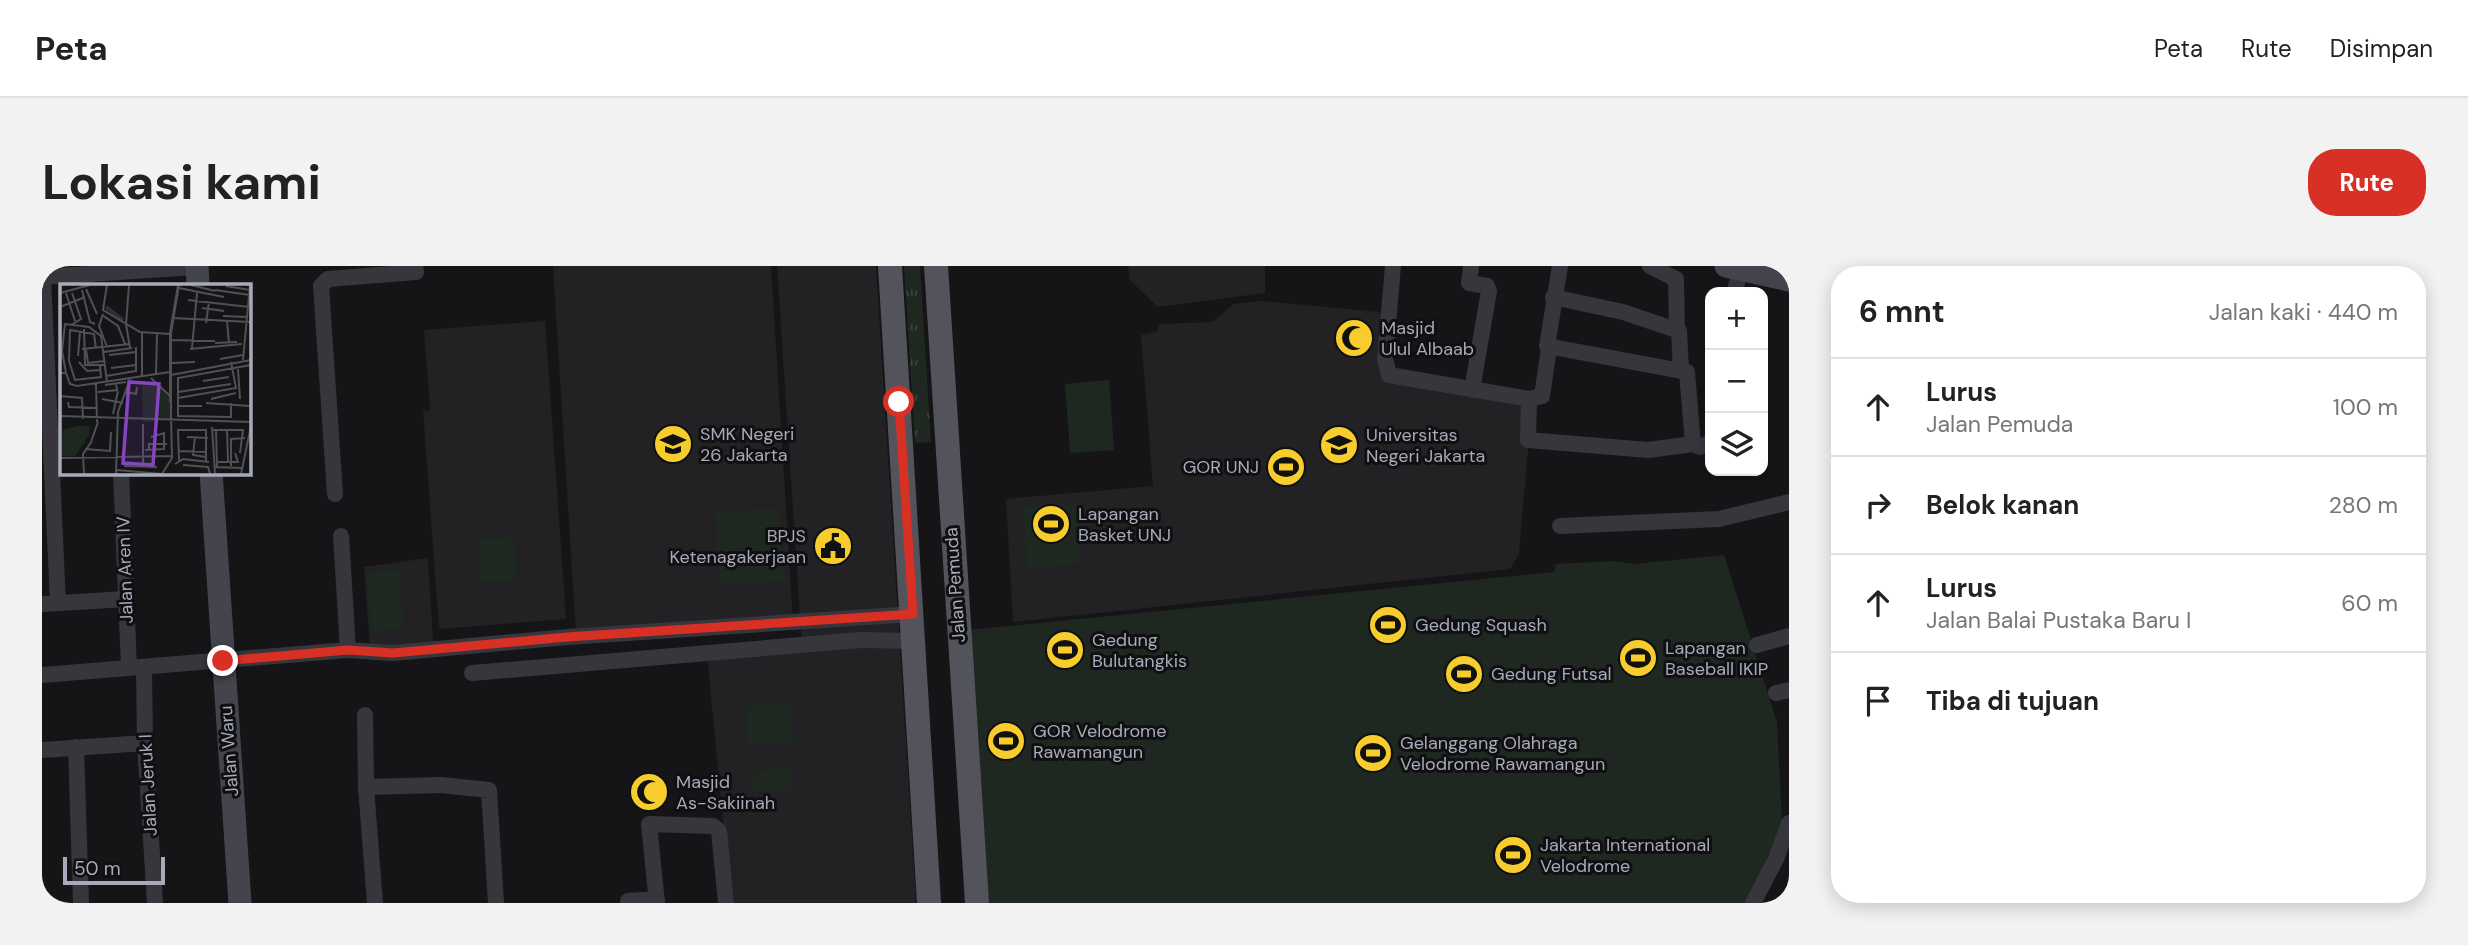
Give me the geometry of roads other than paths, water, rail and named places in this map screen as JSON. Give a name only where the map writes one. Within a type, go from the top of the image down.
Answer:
[{"type":"main road","points":[[890,266],[929,903]]},
{"type":"main road","name":"Jalan Pemuda","points":[[936,266],[976,903]]},
{"type":"street","points":[[335,495],[321,286],[327,279],[416,272],[415,266]]},
{"type":"street","points":[[1393,266],[1385,359],[1389,375],[1529,399],[1542,396],[1549,348],[1546,339],[1560,266]]},
{"type":"street","points":[[1471,266],[1469,283],[1487,286],[1489,291],[1472,390]]},
{"type":"street","points":[[1650,266],[1676,279],[1677,331]]},
{"type":"street","points":[[126,599],[50,604],[42,277],[113,279],[197,273]]},
{"type":"street","points":[[1734,276],[1789,280]]},
{"type":"street","points":[[1553,297],[1623,312],[1677,331],[1682,336],[1681,370]]},
{"type":"street","points":[[1549,348],[1681,370],[1689,375],[1693,444]]},
{"type":"street","points":[[1529,399],[1528,440],[1648,450],[1705,445]]},
{"type":"street","name":"Jalan Aren IV","points":[[121,474],[126,599],[136,668]]},
{"type":"street","name":"Jalan Waru","points":[[211,474],[240,903]]},
{"type":"street","points":[[1560,526],[1719,519],[1789,502]]},
{"type":"street","points":[[341,536],[348,650]]},
{"type":"street","points":[[42,675],[348,650],[393,653],[567,637],[913,614]]},
{"type":"street","points":[[869,616],[871,639]]},
{"type":"street","points":[[1757,645],[1789,636]]},
{"type":"street","points":[[567,637],[572,663]]},
{"type":"street","points":[[472,673],[871,639],[914,641]]},
{"type":"street","name":"Jalan Jeruk I","points":[[136,668],[145,743],[155,903]]},
{"type":"street","points":[[365,715],[366,787],[375,903]]},
{"type":"street","points":[[42,750],[145,743]]},
{"type":"street","points":[[76,747],[81,903]]},
{"type":"street","points":[[366,787],[441,785],[489,790],[496,903]]},
{"type":"street","points":[[1754,903],[1776,859],[1789,823]]},
{"type":"street","points":[[628,901],[657,901],[649,824],[713,826],[719,831],[726,903]]},
{"type":"place","name":"Masjid Ulul Albaab","points":[[1354,338]]},
{"type":"place","name":"SMK Negeri 26 Jakarta","points":[[673,444]]},
{"type":"place","name":"Universitas Negeri Jakarta","points":[[1339,445]]},
{"type":"place","name":"GOR UNJ","points":[[1286,467]]},
{"type":"place","name":"Lapangan Basket UNJ","points":[[1051,524]]},
{"type":"place","name":"BPJS Ketenagakerjaan","points":[[833,546]]},
{"type":"place","name":"Gedung Squash","points":[[1388,625]]},
{"type":"place","name":"Gedung Bulutangkis","points":[[1065,650]]},
{"type":"place","name":"Lapangan Baseball IKIP","points":[[1638,658]]},
{"type":"place","name":"Gedung Futsal","points":[[1464,674]]},
{"type":"place","name":"GOR Velodrome Rawamangun","points":[[1006,741]]},
{"type":"place","name":"Gelanggang Olahraga Velodrome Rawamangun","points":[[1373,753]]},
{"type":"place","name":"Masjid As-Sakiinah","points":[[649,792]]},
{"type":"place","name":"Jakarta International Velodrome","points":[[1513,855]]}]
